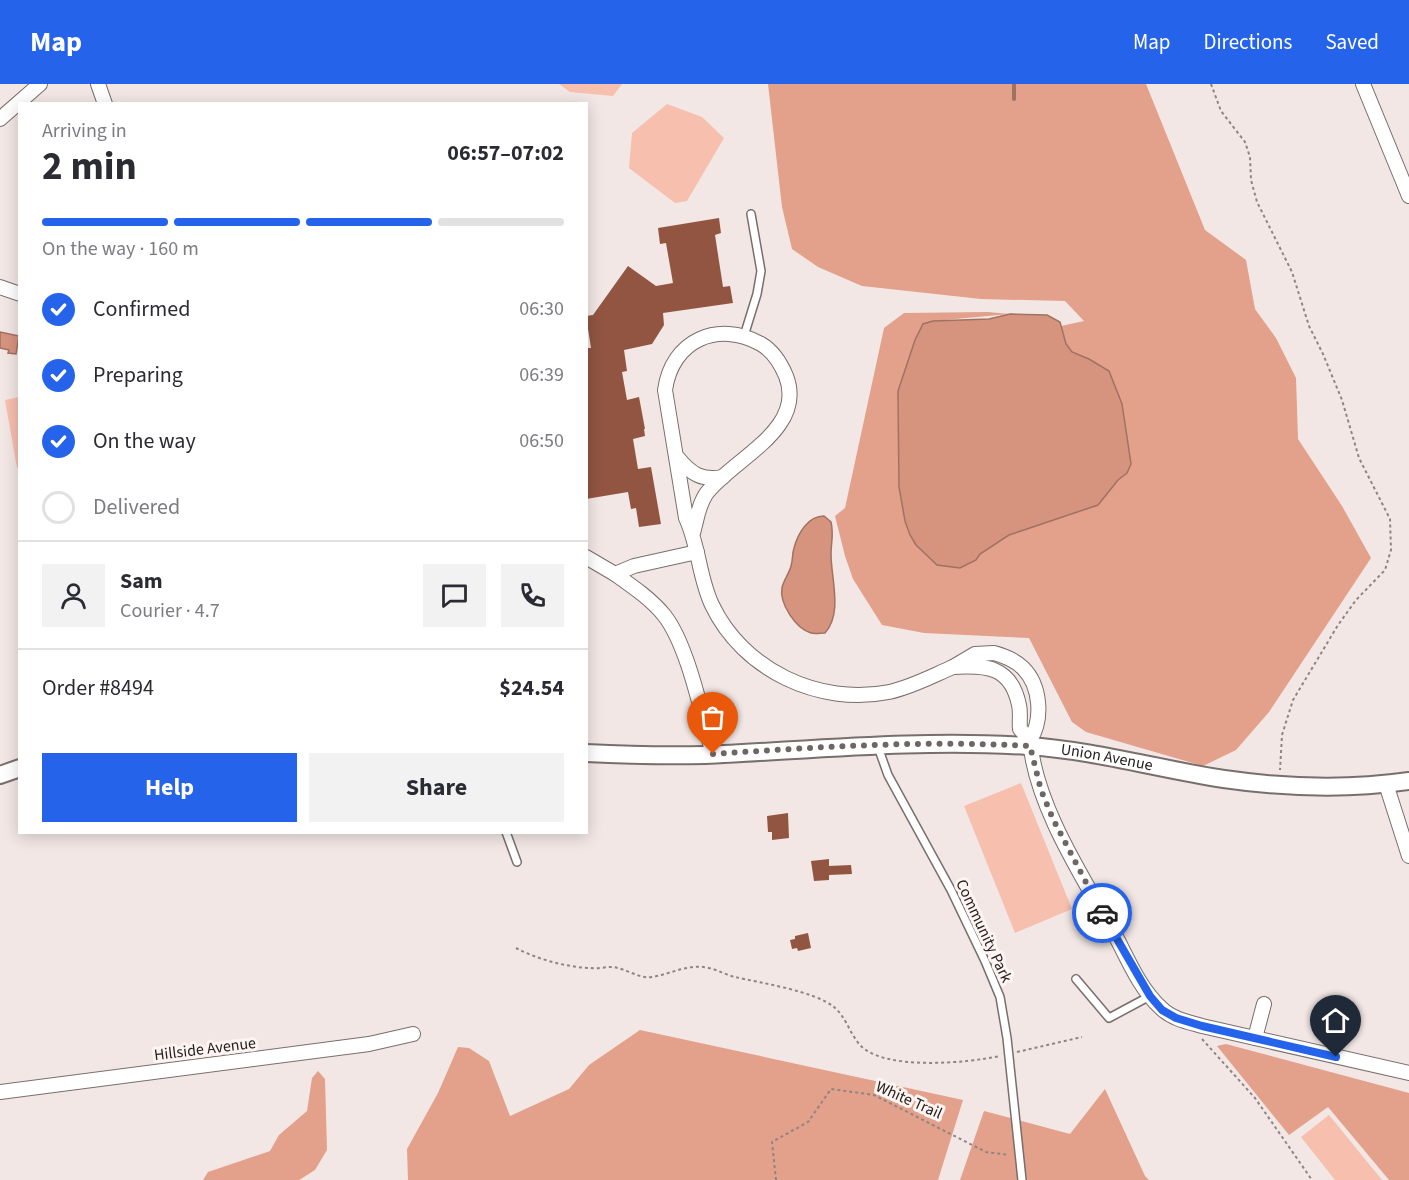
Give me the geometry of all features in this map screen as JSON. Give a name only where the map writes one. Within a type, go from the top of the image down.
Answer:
[{"type":"street","points":[[21,102],[40,84]]},
{"type":"street","points":[[98,84],[104,102]]},
{"type":"street","points":[[1363,84],[1409,196]]},
{"type":"street","points":[[0,119],[18,105]]},
{"type":"street","points":[[0,287],[18,293]]},
{"type":"street","points":[[693,533],[697,512],[705,496],[770,436],[783,421],[789,404],[787,380],[780,362],[765,347],[744,336],[728,332],[708,336],[692,343],[672,366],[665,390],[687,518],[712,604],[721,620],[743,648],[778,674],[793,681],[840,694],[872,694],[909,686],[953,667],[975,654],[994,653],[1010,658],[1024,669],[1032,681],[1038,712],[1037,729],[1030,743]]},
{"type":"street","points":[[677,457],[688,470],[698,477],[711,479],[723,477]]},
{"type":"street","points":[[615,574],[634,566],[697,552]]},
{"type":"street","points":[[588,558],[644,595],[665,616],[679,641],[713,754]]},
{"type":"street","points":[[953,667],[989,667],[1004,676],[1017,696],[1020,708],[1020,729],[1030,743],[1041,790],[1053,819],[1150,996],[1162,1010],[1176,1018],[1409,1074]]},
{"type":"street","name":"Union Avenue","points":[[588,753],[713,754],[877,744],[1030,743],[1224,779],[1279,785],[1325,787],[1409,781]]},
{"type":"street","points":[[0,775],[18,769]]},
{"type":"street","points":[[1386,784],[1409,856]]},
{"type":"street","points":[[1255,1038],[1264,1005]]},
{"type":"street","name":"Hillside Avenue","points":[[0,1092],[369,1044],[413,1034]]},
{"type":"lane","points":[[744,336],[757,294],[761,271],[751,214]]},
{"type":"lane","name":"Community Park","points":[[877,744],[888,775],[951,890],[1000,997],[1009,1054],[1022,1180]]},
{"type":"lane","points":[[507,834],[517,862]]},
{"type":"lane","points":[[1076,979],[1109,1018],[1150,996]]},
{"type":"path","points":[[1211,84],[1221,111],[1245,142],[1250,157],[1251,180],[1257,202],[1292,272],[1310,326],[1342,400],[1359,458],[1390,519],[1391,550],[1385,570],[1356,600],[1338,625],[1293,700],[1282,735],[1279,785]]},
{"type":"path","points":[[516,948],[530,955],[568,965],[591,969],[613,967],[642,977],[652,977],[693,967],[707,968],[735,977],[762,981],[820,1000],[835,1008],[859,1044],[868,1052],[889,1060],[958,1062],[1009,1054],[1082,1037]]},
{"type":"path","points":[[1200,1037],[1255,1098],[1312,1180]]},
{"type":"path","name":"White Trail","points":[[776,1180],[772,1142],[808,1122],[831,1089],[874,1095],[986,1152],[1020,1156]]},
{"type":"shaded area","points":[[559,84],[622,84],[613,96],[570,92]]},
{"type":"shaded area","points":[[768,84],[1146,84],[1205,230],[1246,260],[1255,309],[1276,338],[1296,378],[1298,439],[1342,506],[1371,558],[1269,712],[1236,750],[1203,766],[1086,732],[1072,722],[1029,638],[924,633],[882,625],[853,579],[835,516],[845,508],[884,328],[904,313],[1010,314],[933,321],[898,391],[899,487],[976,560],[980,554],[1009,535],[1098,505],[1118,480],[1127,473],[1131,464],[1122,404],[1089,359],[1072,352],[1066,344],[1061,326],[1084,321],[1065,301],[981,299],[862,286],[818,267],[792,249],[782,207]]},
{"type":"shaded area","points":[[667,104],[702,117],[724,138],[687,201],[675,203],[629,168],[632,133]]},
{"type":"shaded area","points":[[1010,314],[1047,315],[1060,322],[1066,344],[1072,352],[1109,371],[1122,404],[1131,464],[1127,473],[1118,480],[1098,505],[1009,535],[980,554],[976,560],[960,568],[937,565],[916,545],[905,521],[899,487],[898,391],[915,340],[923,324],[933,321],[989,319]]},
{"type":"shaded area","points":[[0,332],[18,336],[16,354],[8,353],[9,350],[0,348]]},
{"type":"shaded area","points":[[18,397],[17,468],[5,400]]},
{"type":"shaded area","points":[[824,516],[831,522],[832,527],[831,554],[835,606],[834,616],[825,633],[813,633],[805,631],[794,621],[783,601],[782,588],[792,564],[794,548],[801,531],[813,519]]},
{"type":"shaded area","points":[[1021,783],[1072,909],[1015,933],[964,806]]},
{"type":"shaded area","points":[[640,1030],[963,1100],[938,1180],[408,1180],[407,1149],[438,1093],[458,1047],[469,1048],[489,1061],[510,1116],[569,1089],[589,1065]]},
{"type":"shaded area","points":[[1226,1044],[1409,1093],[1409,1180],[1389,1180],[1328,1107],[1289,1135],[1217,1046]]},
{"type":"shaded area","points":[[318,1071],[325,1079],[327,1150],[315,1170],[299,1180],[203,1180],[208,1172],[270,1151],[279,1135],[307,1111],[312,1078]]},
{"type":"shaded area","points":[[1105,1089],[1145,1176],[1149,1180],[960,1180],[984,1111],[1070,1134]]},
{"type":"shaded area","points":[[1329,1115],[1382,1180],[1335,1180],[1301,1137]]},
{"type":"building","points":[[719,218],[721,233],[715,235],[723,287],[730,286],[733,303],[663,313],[664,325],[652,344],[624,350],[627,371],[622,372],[627,400],[639,397],[645,429],[645,436],[633,439],[638,469],[651,467],[661,524],[639,527],[636,508],[631,509],[628,492],[588,499],[588,348],[591,348],[588,316],[593,315],[628,266],[656,286],[673,283],[666,243],[660,244],[658,228]]},
{"type":"building","points":[[788,813],[789,838],[772,840],[772,832],[768,832],[767,816]]},
{"type":"building","points":[[829,859],[829,866],[851,865],[852,874],[829,875],[829,880],[814,881],[811,861]]},
{"type":"building","points":[[808,933],[811,948],[798,951],[797,948],[792,949],[790,940],[795,939],[795,936]]},
{"type":"waterway","points":[[1014,84],[1014,99]]},
{"type":"way so far","points":[[713,754],[877,744],[973,743],[1030,746],[1041,790],[1053,819],[1102,913]]},
{"type":"route","points":[[1102,913],[1150,996],[1162,1010],[1176,1018],[1202,1026],[1336,1057]]}]
